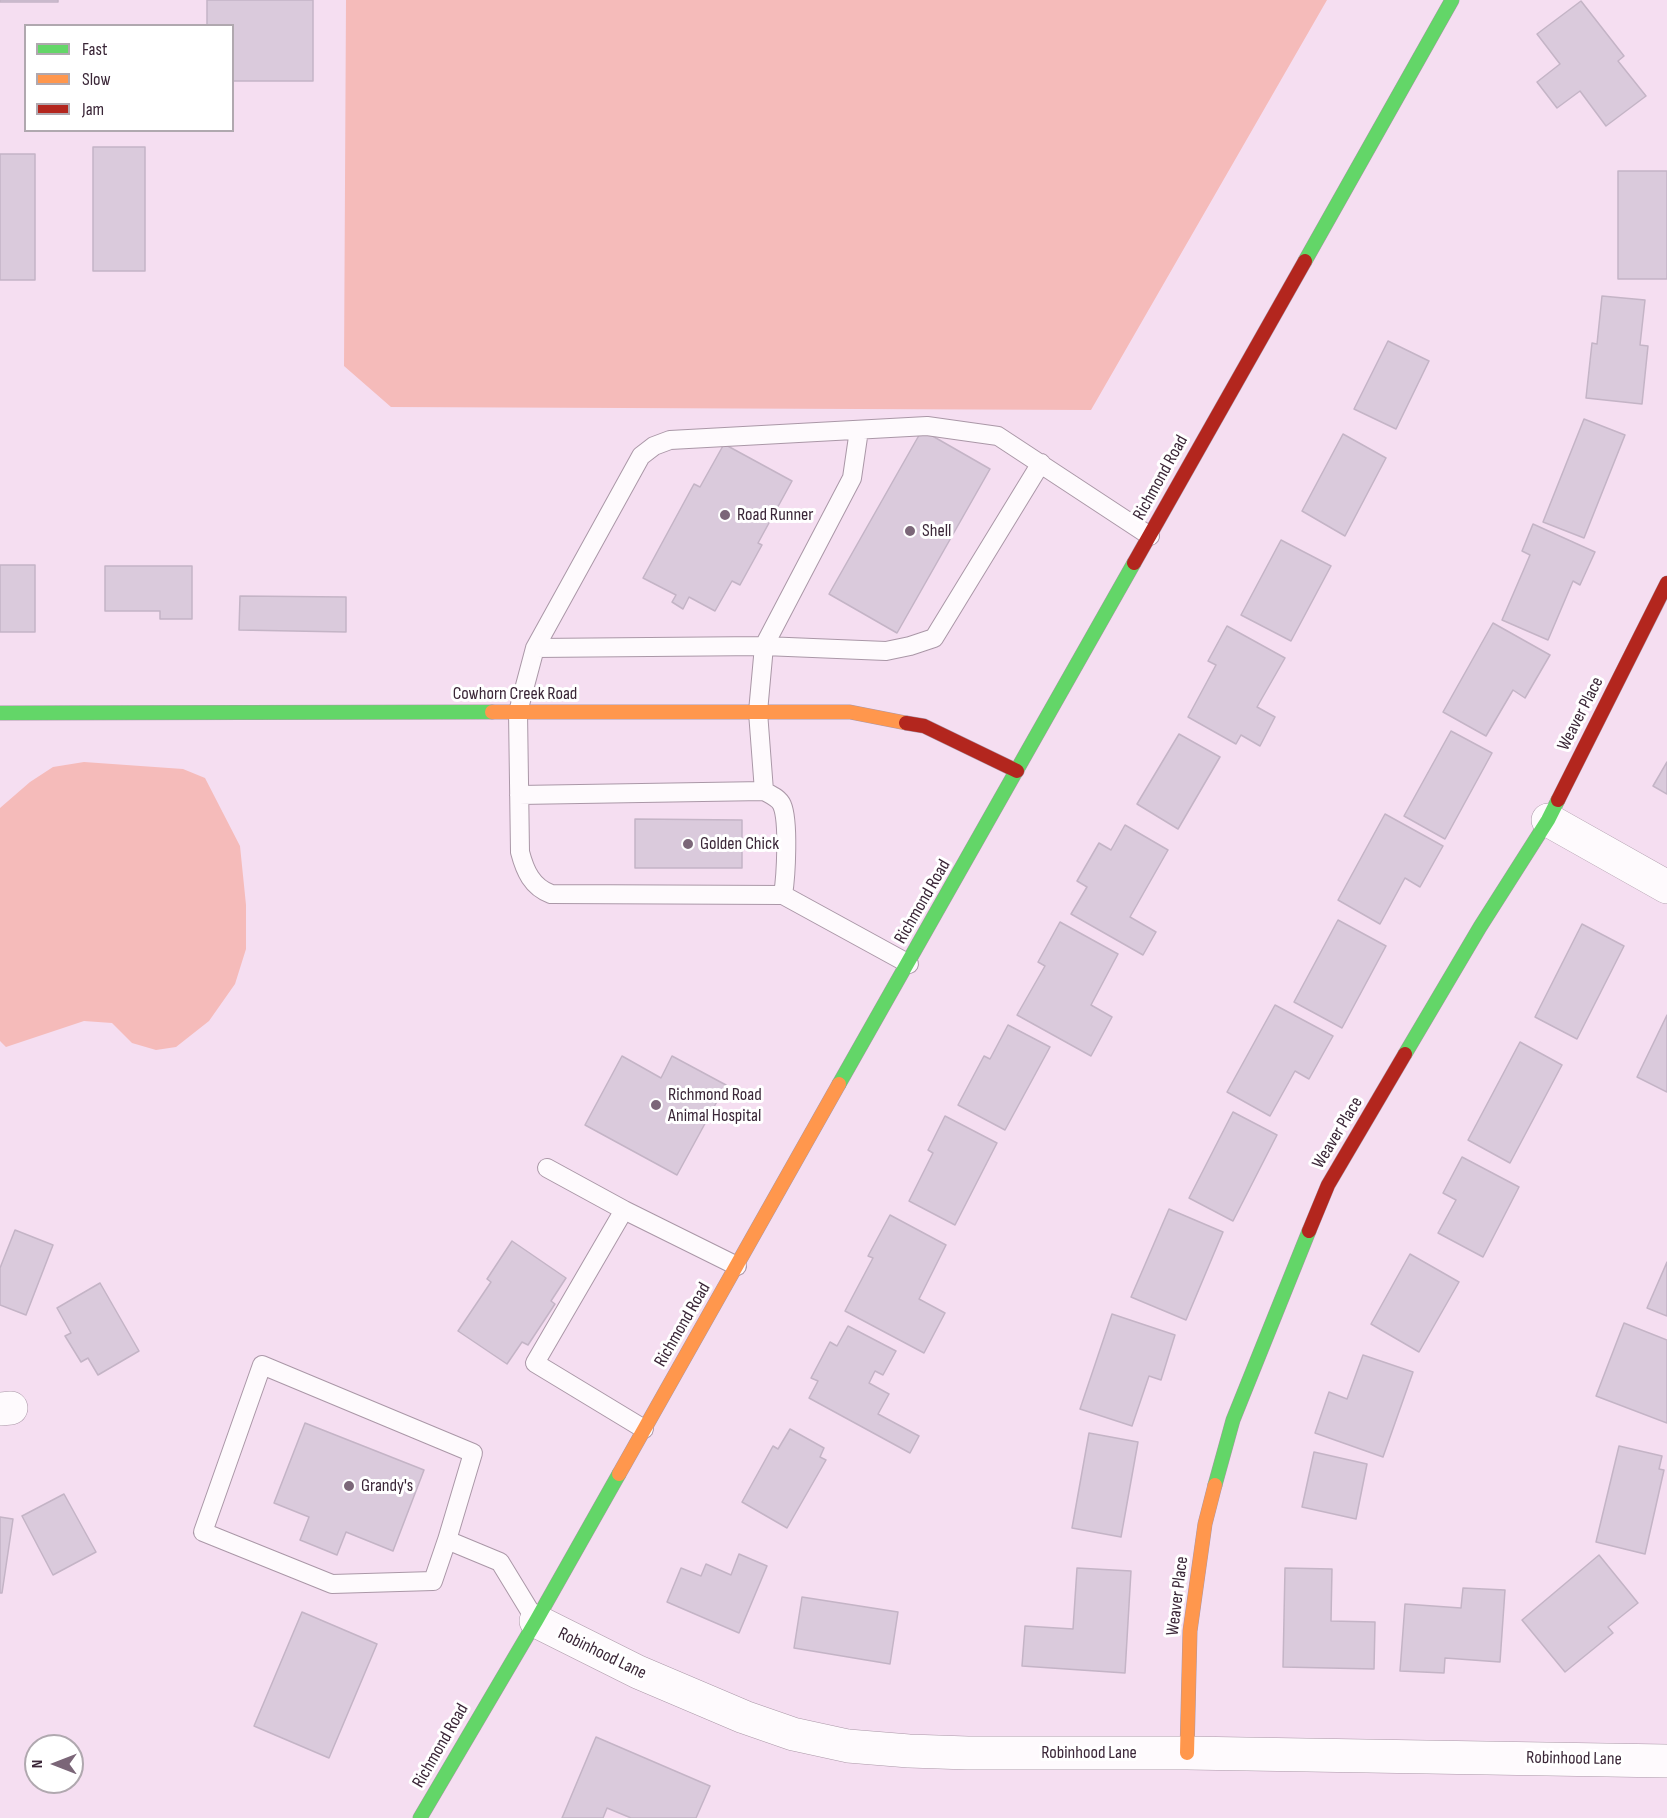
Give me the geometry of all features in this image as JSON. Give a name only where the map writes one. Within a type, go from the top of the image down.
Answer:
[{"type":"street","name":"Richmond Road","points":[[420,1818],[536,1621],[909,964],[1452,0]]},
{"type":"street","name":"Weaver Place","points":[[1187,1753],[1190,1631],[1205,1524],[1233,1420],[1328,1185],[1480,927],[1548,820],[1667,583]]},
{"type":"street","name":"Cowhorn Creek Road","points":[[0,713],[850,712],[924,726],[1017,771]]},
{"type":"street","points":[[1548,820],[1667,887]]},
{"type":"street","name":"Robinhood Lane","points":[[536,1621],[638,1672],[744,1717],[793,1734],[848,1746],[909,1752],[1187,1753],[1667,1761]]},
{"type":"lane","points":[[909,964],[783,895],[563,894],[539,889],[525,870],[520,852],[518,712],[535,648],[641,456],[654,446],[670,440],[927,426],[998,436],[1150,536]]},
{"type":"lane","points":[[764,791],[758,712],[765,646],[852,478],[859,430]]},
{"type":"lane","points":[[535,648],[765,646],[886,651],[934,638],[1041,464]]},
{"type":"lane","points":[[519,795],[764,791],[776,797],[782,806],[786,832],[786,876],[783,895]]},
{"type":"lane","points":[[547,1168],[737,1266]]},
{"type":"lane","points":[[624,1209],[535,1363],[644,1430]]},
{"type":"lane","points":[[262,1365],[473,1453],[447,1540],[433,1581],[332,1584],[203,1532],[262,1365]]},
{"type":"lane","points":[[447,1540],[500,1562],[536,1621]]},
{"type":"shaded area","points":[[346,0],[1327,0],[1091,410],[391,407],[344,366]]},
{"type":"shaded area","points":[[84,762],[183,769],[205,778],[240,846],[246,905],[246,949],[235,984],[209,1021],[176,1047],[156,1050],[132,1043],[112,1023],[84,1021],[6,1047],[0,1041],[0,808],[30,782],[53,767]]},
{"type":"building","points":[[0,0],[58,0],[58,2],[0,2]]},
{"type":"building","points":[[207,0],[313,0],[313,81],[234,81],[234,24],[207,24]]},
{"type":"building","points":[[1581,1],[1624,56],[1618,61],[1646,96],[1606,126],[1580,91],[1557,108],[1537,82],[1560,64],[1537,34]]},
{"type":"building","points":[[93,147],[145,147],[145,271],[93,271]]},
{"type":"building","points":[[0,154],[35,154],[35,280],[0,280]]},
{"type":"building","points":[[1618,171],[1667,171],[1667,279],[1618,279]]},
{"type":"building","points":[[1602,296],[1645,300],[1640,345],[1648,346],[1642,404],[1586,398],[1592,343],[1597,344]]},
{"type":"building","points":[[1388,341],[1429,361],[1396,429],[1354,409]]},
{"type":"building","points":[[1584,419],[1625,435],[1584,538],[1543,522]]},
{"type":"building","name":"Shell","points":[[922,430],[990,469],[897,633],[829,594]]},
{"type":"building","points":[[1343,434],[1386,458],[1345,536],[1302,511]]},
{"type":"building","name":"Road Runner","points":[[724,444],[792,481],[758,543],[762,545],[740,585],[732,581],[715,611],[689,597],[683,609],[672,602],[676,595],[643,578],[694,484],[700,487]]},
{"type":"building","points":[[1533,524],[1595,552],[1580,585],[1573,581],[1548,640],[1502,620],[1530,555],[1522,551]]},
{"type":"building","points":[[1281,540],[1331,566],[1291,641],[1241,615]]},
{"type":"building","points":[[0,565],[35,565],[35,632],[0,632]]},
{"type":"building","points":[[105,566],[192,566],[192,619],[160,619],[160,611],[105,611]]},
{"type":"building","points":[[240,596],[346,597],[346,632],[239,630]]},
{"type":"building","points":[[1493,623],[1550,655],[1525,698],[1513,690],[1486,736],[1443,712]]},
{"type":"building","points":[[1227,626],[1285,658],[1257,707],[1275,717],[1260,746],[1241,735],[1236,744],[1188,717],[1216,665],[1208,661]]},
{"type":"building","points":[[1451,731],[1492,753],[1445,839],[1404,816]]},
{"type":"building","points":[[1179,734],[1220,757],[1178,829],[1137,804]]},
{"type":"building","points":[[1667,762],[1667,794],[1653,786]]},
{"type":"building","points":[[1385,814],[1443,846],[1420,887],[1405,878],[1380,924],[1338,900]]},
{"type":"building","name":"Golden Chick","points":[[635,819],[742,820],[742,868],[635,868]]},
{"type":"building","points":[[1125,825],[1168,850],[1130,917],[1156,932],[1143,955],[1071,914],[1087,887],[1077,881],[1099,843],[1111,850]]},
{"type":"building","points":[[1338,920],[1386,946],[1342,1028],[1294,1002]]},
{"type":"building","points":[[1060,922],[1118,954],[1091,1005],[1112,1017],[1091,1056],[1017,1015],[1045,966],[1038,962]]},
{"type":"building","points":[[1582,924],[1624,946],[1577,1039],[1535,1017]]},
{"type":"building","points":[[1275,1005],[1333,1036],[1309,1079],[1295,1071],[1270,1116],[1227,1092]]},
{"type":"building","points":[[1667,1015],[1667,1092],[1637,1077]]},
{"type":"building","points":[[1008,1025],[1050,1047],[1005,1130],[958,1105],[984,1056],[990,1059]]},
{"type":"building","points":[[1520,1042],[1562,1065],[1510,1163],[1468,1140]]},
{"type":"building","name":"Richmond Road Animal Hospital","points":[[622,1056],[661,1078],[672,1056],[726,1085],[677,1175],[585,1125]]},
{"type":"building","points":[[1233,1112],[1277,1135],[1233,1221],[1189,1198]]},
{"type":"building","points":[[945,1116],[997,1143],[955,1225],[909,1201],[933,1153],[928,1150]]},
{"type":"building","points":[[1462,1157],[1519,1187],[1483,1257],[1438,1233],[1456,1200],[1443,1193]]},
{"type":"building","points":[[1169,1209],[1223,1232],[1186,1320],[1131,1297]]},
{"type":"building","points":[[890,1215],[946,1245],[919,1299],[945,1313],[924,1353],[845,1311],[873,1258],[868,1256]]},
{"type":"building","points":[[15,1230],[53,1245],[26,1315],[0,1305],[0,1268]]},
{"type":"building","points":[[512,1241],[566,1278],[551,1301],[555,1304],[528,1345],[522,1342],[507,1364],[458,1331],[491,1282],[487,1279]]},
{"type":"building","points":[[1410,1254],[1459,1282],[1419,1352],[1371,1324]]},
{"type":"building","points":[[1667,1262],[1667,1316],[1647,1308]]},
{"type":"building","points":[[100,1283],[139,1351],[98,1375],[88,1358],[81,1362],[65,1336],[71,1333],[57,1308]]},
{"type":"building","points":[[1112,1314],[1175,1335],[1161,1380],[1149,1376],[1132,1426],[1080,1409]]},
{"type":"building","points":[[1624,1323],[1667,1340],[1667,1423],[1596,1396]]},
{"type":"building","points":[[848,1326],[896,1351],[883,1375],[875,1371],[869,1383],[889,1394],[878,1414],[919,1436],[910,1453],[809,1398],[818,1381],[811,1378],[830,1342],[837,1346]]},
{"type":"building","points":[[1363,1355],[1413,1372],[1383,1457],[1315,1433],[1329,1392],[1347,1399]]},
{"type":"building","name":"Grandy's","points":[[305,1423],[424,1470],[393,1551],[346,1532],[337,1555],[300,1540],[309,1517],[274,1503]]},
{"type":"building","points":[[790,1429],[824,1448],[820,1457],[826,1460],[787,1528],[742,1502],[773,1446],[778,1449]]},
{"type":"building","points":[[1089,1433],[1138,1442],[1121,1537],[1072,1528]]},
{"type":"building","points":[[1619,1446],[1662,1456],[1659,1469],[1664,1470],[1645,1554],[1596,1542]]},
{"type":"building","points":[[1314,1452],[1367,1464],[1356,1519],[1302,1507]]},
{"type":"building","points":[[64,1494],[96,1552],[53,1575],[22,1516]]},
{"type":"building","points":[[0,1517],[13,1519],[2,1593],[0,1593]]},
{"type":"building","points":[[739,1554],[767,1566],[739,1633],[667,1602],[681,1568],[701,1576],[706,1564],[731,1575]]},
{"type":"building","points":[[1599,1555],[1638,1603],[1608,1627],[1613,1633],[1565,1672],[1522,1620]]},
{"type":"building","points":[[1077,1568],[1131,1571],[1125,1673],[1022,1666],[1025,1626],[1073,1629]]},
{"type":"building","points":[[1285,1568],[1332,1569],[1331,1621],[1375,1622],[1374,1669],[1283,1667]]},
{"type":"building","points":[[1463,1588],[1505,1590],[1500,1662],[1445,1658],[1444,1673],[1400,1671],[1405,1604],[1461,1608]]},
{"type":"building","points":[[802,1597],[898,1612],[890,1664],[794,1648]]},
{"type":"building","points":[[302,1612],[377,1644],[329,1758],[254,1726]]},
{"type":"building","points":[[596,1737],[710,1786],[696,1818],[631,1818],[607,1808],[603,1818],[562,1818]]},
{"type":"traffic: fast","points":[[1305,261],[1452,0]]},
{"type":"traffic: fast","points":[[839,1084],[1134,563]]},
{"type":"traffic: fast","points":[[0,713],[492,712]]},
{"type":"traffic: fast","points":[[1405,1054],[1558,800]]},
{"type":"traffic: fast","points":[[1215,1485],[1233,1420],[1309,1231]]},
{"type":"traffic: fast","points":[[420,1818],[619,1474]]},
{"type":"traffic: slow","points":[[492,712],[850,712],[906,723]]},
{"type":"traffic: slow","points":[[619,1474],[839,1084]]},
{"type":"traffic: slow","points":[[1187,1753],[1190,1631],[1205,1524],[1215,1485]]},
{"type":"traffic: jam","points":[[1134,563],[1305,261]]},
{"type":"traffic: jam","points":[[1558,800],[1667,583]]},
{"type":"traffic: jam","points":[[906,723],[924,726],[1017,771]]},
{"type":"traffic: jam","points":[[1309,1231],[1328,1185],[1405,1054]]},
{"type":"place","name":"Road Runner","points":[[725,515]]},
{"type":"place","name":"Shell","points":[[910,531]]},
{"type":"place","name":"Golden Chick","points":[[688,844]]},
{"type":"place","name":"Richmond Road Animal Hospital","points":[[656,1105]]},
{"type":"place","name":"Grandy's","points":[[349,1486]]}]
